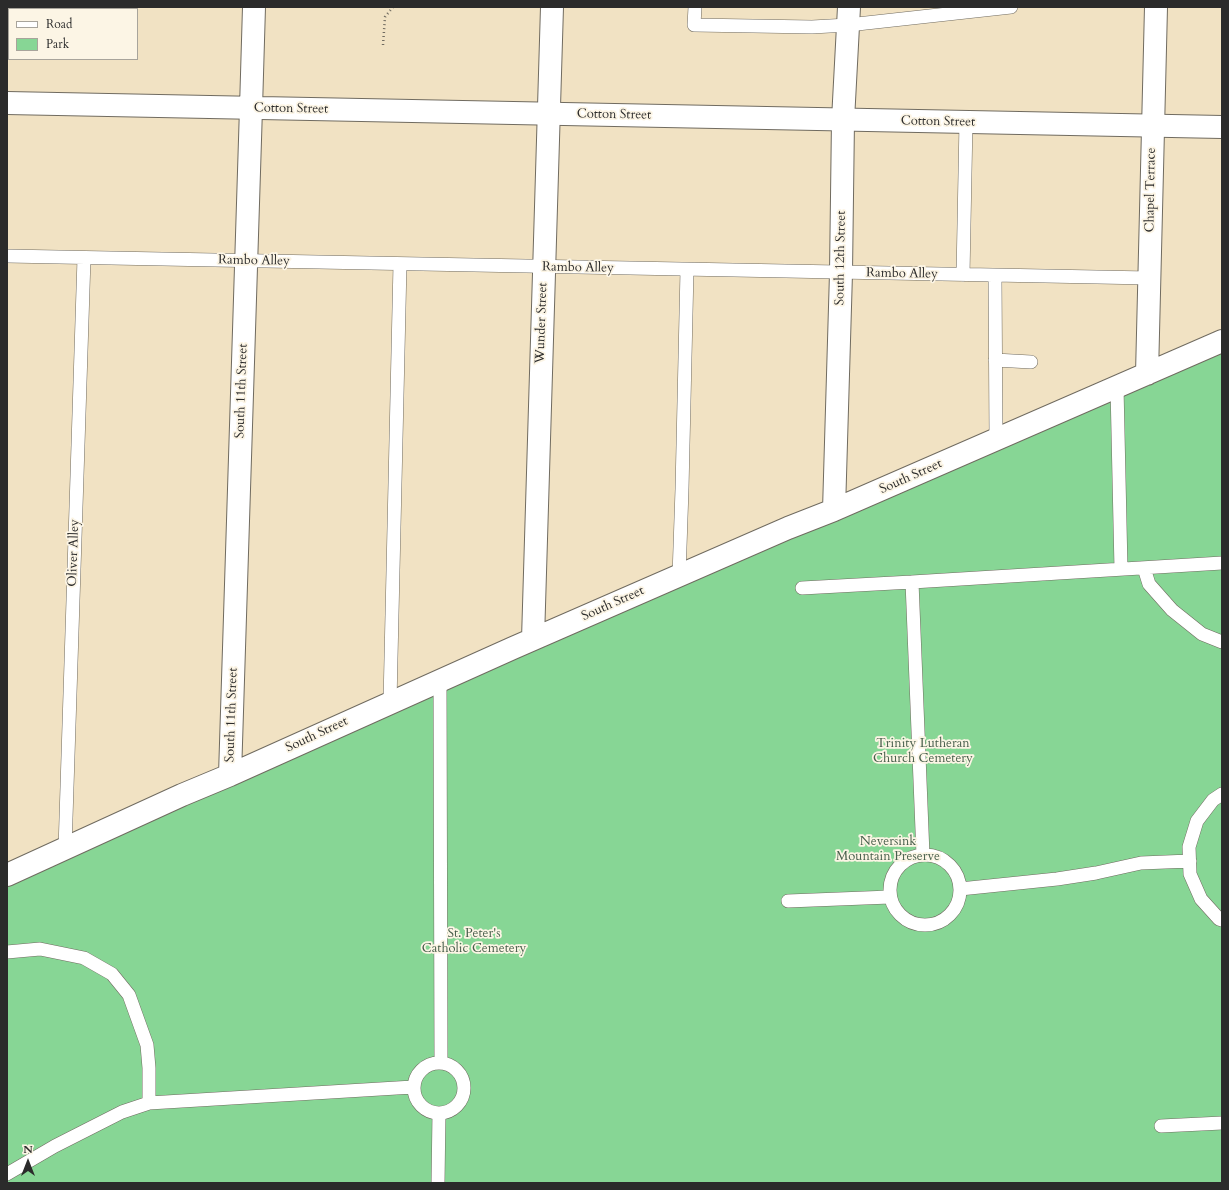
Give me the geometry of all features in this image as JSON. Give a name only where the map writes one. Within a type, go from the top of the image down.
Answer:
[{"type":"street","name":"South 11th Street","points":[[230,775],[254,7]]},
{"type":"street","name":"Wunder Street","points":[[533,639],[552,7]]},
{"type":"street","name":"Chapel Terrace","points":[[1147,374],[1156,7]]},
{"type":"street","name":"South 12th Street","points":[[834,510],[841,273],[843,120],[848,16]]},
{"type":"street","name":"Cotton Street","points":[[7,103],[1222,127]]},
{"type":"street","name":"South Street","points":[[7,876],[182,795],[230,775],[533,639],[1222,341]]},
{"type":"lane","points":[[695,7],[694,25],[812,27],[848,16],[1011,7]]},
{"type":"lane","points":[[963,275],[966,122]]},
{"type":"lane","name":"Rambo Alley","points":[[7,256],[544,268],[1149,278]]},
{"type":"lane","name":"Oliver Alley","points":[[65,849],[84,258]]},
{"type":"lane","points":[[390,702],[400,264]]},
{"type":"lane","points":[[679,576],[687,270]]},
{"type":"lane","points":[[995,276],[996,439]]},
{"type":"lane","points":[[995,360],[1030,362]]},
{"type":"lane","points":[[1117,386],[1121,570]]},
{"type":"lane","points":[[802,588],[1222,563]]},
{"type":"lane","points":[[1144,568],[1149,584],[1172,610],[1202,634],[1222,642]]},
{"type":"lane","points":[[912,582],[923,855]]},
{"type":"lane","points":[[440,680],[441,1062]]},
{"type":"lane","points":[[1222,794],[1213,800],[1197,821],[1189,847],[1190,874],[1201,899],[1219,919],[1222,920]]},
{"type":"lane","points":[[923,855],[934,856],[953,868],[958,878],[960,889],[959,901],[954,911],[946,919],[936,924],[925,925],[913,923],[902,917],[895,908],[890,897],[890,885],[894,874],[901,865],[911,858],[923,855]]},
{"type":"lane","points":[[960,889],[1057,879],[1096,873],[1141,863],[1190,861]]},
{"type":"lane","points":[[788,901],[890,897]]},
{"type":"lane","points":[[7,952],[40,949],[84,958],[112,974],[129,995],[147,1045],[149,1068],[149,1103]]},
{"type":"lane","points":[[441,1062],[449,1065],[462,1076],[464,1089],[461,1101],[455,1108],[447,1112],[439,1113],[431,1112],[418,1102],[414,1095],[413,1087],[419,1072],[425,1066],[441,1062]]},
{"type":"lane","points":[[7,1174],[55,1146],[122,1112],[149,1103],[413,1087]]},
{"type":"lane","points":[[438,1183],[439,1113]]},
{"type":"lane","points":[[1161,1126],[1222,1123]]},
{"type":"path","points":[[383,45],[385,17],[393,7]]},
{"type":"green space","name":"Neversink Mountain Preserve","points":[[1222,341],[1222,1183],[7,1183],[7,875]]},
{"type":"park label","name":"Trinity Lutheran Church Cemetery","points":[[923,752]]},
{"type":"park label","name":"St. Peter's Catholic Cemetery","points":[[474,942]]}]
